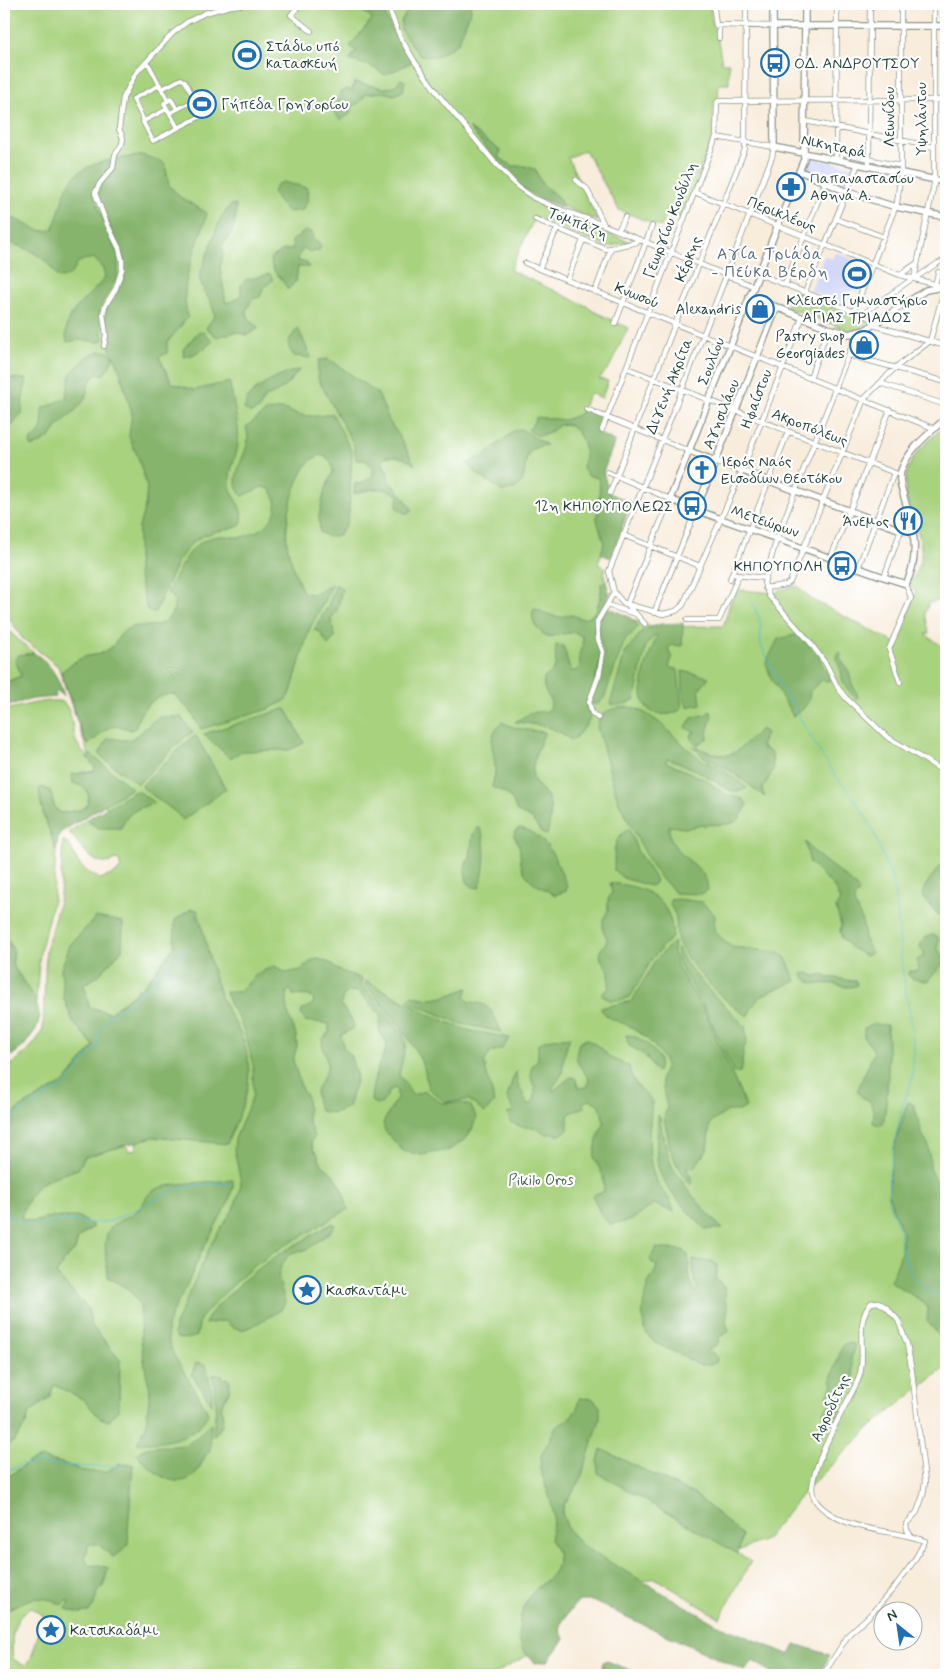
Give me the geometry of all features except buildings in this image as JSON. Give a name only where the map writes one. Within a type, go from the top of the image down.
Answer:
[{"type":"street","points":[[104,346],[106,335],[103,314],[105,306],[116,288],[122,269],[122,260],[119,248],[95,192],[113,168],[115,155],[122,144],[123,138],[119,129],[123,98],[132,79],[146,63],[173,33],[195,16],[230,6],[249,4]]},
{"type":"street","points":[[300,4],[291,15],[311,31]]},
{"type":"street","points":[[388,4],[400,37],[425,76],[465,127],[518,187],[534,198],[753,286]]},
{"type":"street","points":[[715,4],[715,24],[718,25],[719,38]]},
{"type":"street","name":"Διγενή Ακρίτα","points":[[614,592],[609,571],[661,438],[682,390],[702,334],[772,157],[774,147],[773,4]]},
{"type":"street","name":"Σουλίου","points":[[627,604],[800,171],[805,152],[805,4]]},
{"type":"street","points":[[837,4],[836,127],[839,157]]},
{"type":"street","points":[[869,162],[870,4]]},
{"type":"street","name":"Λεωνίδου","points":[[854,312],[896,207],[901,169],[902,140],[901,4]]},
{"type":"street","name":"Υψηλάντου","points":[[913,279],[918,263],[934,179],[934,4]]},
{"type":"street","name":"Κέρκης","points":[[610,494],[744,149],[746,9]]},
{"type":"street","points":[[718,25],[946,26]]},
{"type":"street","points":[[146,63],[149,65],[168,101]]},
{"type":"street","points":[[181,79],[185,81],[195,100],[203,115],[154,141],[133,100],[181,79]]},
{"type":"street","points":[[177,109],[171,99],[164,103],[178,128]]},
{"type":"street","points":[[144,121],[195,100]]},
{"type":"street","points":[[745,100],[946,100]]},
{"type":"street","name":"Γεωργίου Κονδύλη","points":[[602,430],[716,137],[718,101],[745,100]]},
{"type":"street","points":[[805,121],[934,147]]},
{"type":"street","name":"Νικηταρά","points":[[716,137],[869,162],[946,182]]},
{"type":"street","points":[[805,292],[847,192],[855,160]]},
{"type":"street","points":[[800,171],[847,192],[896,207],[946,217]]},
{"type":"street","points":[[576,180],[587,189],[604,225]]},
{"type":"street","points":[[784,285],[825,183]]},
{"type":"street","name":"Περικλέους","points":[[694,192],[900,275],[935,285],[946,286]]},
{"type":"street","points":[[618,231],[625,217]]},
{"type":"street","name":"Τομπάζη","points":[[535,219],[606,249],[640,240]]},
{"type":"street","points":[[836,219],[884,237]]},
{"type":"street","points":[[615,324],[652,226]]},
{"type":"street","points":[[539,269],[557,229]]},
{"type":"street","points":[[567,280],[583,240]]},
{"type":"street","points":[[595,292],[611,248]]},
{"type":"street","points":[[861,315],[913,279],[946,260]]},
{"type":"street","name":"Κνωσού","points":[[525,263],[757,358],[935,428]]},
{"type":"street","points":[[900,275],[918,263]]},
{"type":"street","points":[[935,285],[938,272],[946,273]]},
{"type":"street","points":[[758,274],[878,321]]},
{"type":"street","points":[[749,296],[847,334],[857,333],[872,325],[923,292],[946,286],[930,341],[896,367],[864,399],[788,584],[765,588]]},
{"type":"street","name":"Αγησιλάου","points":[[654,613],[777,308]]},
{"type":"street","name":"Ηφαίστου","points":[[654,613],[663,614],[676,611],[686,599],[742,471],[802,318]]},
{"type":"street","points":[[872,325],[946,346]]},
{"type":"street","points":[[810,378],[828,328]]},
{"type":"street","points":[[857,333],[777,538],[765,578],[765,588],[769,596],[820,656],[838,688],[846,698],[886,736],[946,773]]},
{"type":"street","points":[[849,355],[946,382]]},
{"type":"street","name":"Ακροπόλεως","points":[[627,368],[897,474]]},
{"type":"street","points":[[880,383],[946,405]]},
{"type":"street","points":[[586,409],[742,471],[902,530],[914,531]]},
{"type":"street","points":[[831,557],[890,410]]},
{"type":"street","points":[[858,568],[875,520],[897,474],[912,452],[946,418]]},
{"type":"street","points":[[765,578],[739,575],[731,577],[788,432]]},
{"type":"street","name":"Μετεώρων","points":[[607,472],[696,510],[906,584]]},
{"type":"street","points":[[897,474],[914,531],[916,552],[906,584],[911,598],[889,649],[900,682]]},
{"type":"street","points":[[884,577],[902,530]]},
{"type":"street","points":[[623,535],[700,566]]},
{"type":"street","points":[[687,620],[719,620],[739,575]]},
{"type":"street","points":[[614,592],[620,601],[654,613]]},
{"type":"street","points":[[598,718],[592,712],[589,702],[599,675],[603,652],[598,639],[597,622],[614,592]]},
{"type":"street","points":[[627,604],[645,624]]},
{"type":"street","points":[[608,605],[637,614]]},
{"type":"street","name":"Αφροδίτης","points":[[878,1302],[886,1307],[898,1320],[907,1344],[925,1482],[923,1495],[916,1512],[906,1524],[907,1530],[912,1537],[844,1521],[822,1508],[815,1501],[812,1492],[814,1475],[820,1459],[859,1377],[862,1324],[865,1310],[871,1303],[878,1302]]},
{"type":"street","points":[[823,1675],[849,1634],[869,1616],[914,1562],[925,1541],[912,1537]]},
{"type":"shaded area","points":[[812,158],[854,166],[845,187],[808,172],[809,170],[806,167],[809,159],[812,160]]},
{"type":"shaded area","points":[[835,252],[869,266],[859,292],[852,290],[846,305],[810,291],[824,256],[832,259]]},
{"type":"green space","name":"Pikilo Oros","points":[[4,4],[710,4],[712,26],[716,30],[722,63],[729,63],[729,84],[719,84],[718,100],[714,101],[712,138],[682,219],[667,214],[661,227],[619,210],[585,150],[568,158],[598,221],[542,198],[539,206],[630,242],[606,247],[535,217],[510,270],[591,308],[591,310],[628,328],[610,366],[599,379],[608,381],[602,398],[590,393],[582,409],[608,494],[630,502],[601,554],[598,564],[606,568],[604,574],[606,581],[601,584],[602,593],[597,607],[652,627],[723,626],[730,602],[740,590],[776,593],[779,590],[798,586],[811,599],[897,644],[899,640],[896,640],[916,592],[910,586],[921,557],[920,539],[906,495],[905,482],[907,471],[918,451],[946,425],[946,598],[929,603],[925,613],[929,633],[925,634],[946,649],[946,1367],[875,1423],[805,1491],[765,1540],[735,1552],[751,1561],[720,1618],[655,1578],[570,1598],[530,1654],[493,1675],[4,1675],[4,1609],[7,1610],[26,1599],[39,1598],[89,1472],[65,1464],[29,1462],[4,1478],[4,1448],[15,1440],[25,1426],[29,1413],[49,1398],[54,1384],[83,1399],[100,1417],[109,1346],[91,1325],[88,1309],[56,1274],[65,1260],[75,1250],[78,1238],[93,1227],[53,1217],[33,1222],[20,1218],[29,1197],[40,1184],[56,1176],[78,1169],[85,1157],[126,1145],[129,1151],[136,1149],[152,1009],[146,983],[110,1013],[89,1007],[84,984],[97,977],[122,950],[64,999],[74,1023],[94,1046],[65,1082],[18,1109],[4,1127],[4,1069],[31,1047],[43,1029],[46,951],[60,897],[63,841],[71,847],[82,867],[100,879],[114,874],[121,869],[119,860],[115,859],[108,863],[102,863],[89,856],[69,832],[86,820],[98,828],[110,818],[94,771],[82,772],[73,782],[85,789],[89,797],[88,804],[82,809],[61,813],[55,809],[50,791],[42,814],[51,833],[56,851],[53,900],[40,952],[36,1001],[12,964],[14,951],[4,934],[4,710],[44,702],[63,702],[71,717],[77,744],[90,759],[58,666],[22,638],[4,610]],"holes":[[[31,1608],[44,1617],[31,1658],[25,1666],[13,1659],[12,1644],[14,1630],[24,1612]]]},
{"type":"green space","points":[[354,4],[381,4],[392,31],[412,62],[385,75],[371,66],[349,60],[356,51],[350,46],[372,19]]},
{"type":"green space","points":[[416,4],[470,4],[471,10],[458,43],[436,57],[419,55],[401,30],[401,21],[410,6]]},
{"type":"green space","points":[[401,79],[405,81],[403,91],[394,95],[383,92],[366,94],[360,102],[353,106],[349,115],[340,120],[333,111],[340,92],[348,89],[352,91],[354,82],[384,88],[394,87]]},
{"type":"green space","points":[[469,128],[501,151],[498,157],[513,166],[535,169],[542,184],[559,198],[563,208],[543,200],[518,185]]},
{"type":"green space","points":[[143,155],[165,164],[169,185],[180,197],[207,213],[187,277],[185,304],[188,317],[167,343],[167,353],[159,357],[172,383],[194,390],[230,382],[238,435],[237,448],[230,474],[230,485],[242,513],[241,523],[237,527],[208,534],[191,544],[178,562],[155,612],[151,613],[147,610],[138,573],[139,527],[145,506],[147,488],[138,457],[129,436],[132,413],[117,362],[109,347],[105,314],[118,290],[124,269],[123,258],[98,197],[99,190],[116,159]]},
{"type":"green space","points":[[110,160],[93,194],[118,256],[116,279],[102,303],[99,314],[103,340],[98,342],[79,340],[67,342],[66,331],[72,313],[105,277],[103,269],[94,258],[83,260],[77,263],[70,274],[58,278],[42,258],[4,240],[4,217],[40,230],[47,231],[53,229],[65,193],[74,177],[83,170]]},
{"type":"green space","points":[[284,182],[307,188],[308,200],[302,210],[289,212],[280,204],[273,192],[277,184]]},
{"type":"green space","points":[[231,205],[236,205],[235,222],[232,232],[222,246],[223,254],[220,268],[226,303],[233,301],[241,295],[241,285],[245,280],[270,274],[273,280],[264,287],[260,297],[252,299],[246,311],[250,321],[259,328],[247,335],[235,332],[217,337],[206,328],[215,315],[199,277],[221,217]]},
{"type":"green space","points":[[305,231],[312,232],[313,239],[321,245],[319,251],[310,252],[304,248],[299,255],[298,261],[306,262],[309,267],[298,267],[296,281],[288,290],[275,272],[270,258],[284,250],[293,249],[292,241]]},
{"type":"green space","points":[[792,290],[873,321],[861,328],[848,330],[786,307]]},
{"type":"green space","points":[[298,328],[311,358],[294,356],[289,348],[290,339]]},
{"type":"green space","points":[[199,331],[205,333],[213,341],[199,352],[183,357],[184,348]]},
{"type":"green space","points":[[99,351],[109,352],[113,357],[109,368],[104,374],[95,375],[89,383],[85,399],[58,426],[50,437],[31,447],[30,441],[35,438],[42,427],[42,409],[66,398],[71,373],[87,357]]},
{"type":"green space","points":[[328,359],[378,394],[390,423],[415,465],[397,456],[385,457],[382,462],[387,471],[389,481],[412,509],[410,513],[404,513],[396,507],[399,496],[388,490],[371,490],[354,494],[355,483],[361,484],[373,476],[372,468],[366,460],[356,460],[354,445],[319,381],[317,371],[319,360]]},
{"type":"green space","points":[[299,370],[285,386],[265,397],[259,409],[251,413],[244,409],[249,396],[259,387],[280,376]]},
{"type":"green space","points":[[4,378],[27,379],[23,396],[22,414],[4,435]]},
{"type":"green space","points":[[283,409],[308,416],[332,413],[352,452],[349,511],[347,523],[339,535],[328,537],[320,532],[319,516],[325,490],[333,472],[328,458],[320,455],[310,461],[304,469],[295,488],[289,511],[287,542],[294,569],[304,593],[314,594],[333,584],[309,630],[291,692],[285,701],[266,710],[201,729],[191,712],[174,694],[167,694],[161,696],[144,709],[137,721],[136,727],[131,730],[116,726],[111,727],[88,744],[85,742],[61,672],[81,658],[106,651],[113,646],[127,629],[156,625],[167,619],[174,608],[174,600],[172,595],[167,593],[177,572],[190,552],[201,542],[216,536],[239,537],[250,534],[258,531],[271,520],[276,506],[275,498],[270,489],[262,487],[243,496],[238,490],[236,476],[247,446],[246,427],[267,411]]},
{"type":"green space","points":[[583,409],[604,418],[597,433],[615,441],[603,472],[609,493],[631,502],[611,558],[601,554],[604,542],[597,520],[600,483],[598,478],[587,475],[585,471],[583,465],[585,449],[580,436],[574,428],[566,424],[559,425],[552,431],[539,436],[528,429],[531,428],[536,417],[565,420],[580,414]]},
{"type":"green space","points":[[521,429],[547,445],[530,451],[520,484],[513,490],[502,491],[476,473],[467,463],[482,457],[515,430]]},
{"type":"green space","points":[[606,581],[610,595],[599,614],[595,627],[600,661],[587,703],[590,717],[585,727],[572,741],[552,729],[539,725],[515,722],[530,713],[548,711],[550,708],[551,702],[545,690],[544,678],[555,667],[556,645],[563,646],[572,671],[580,667],[579,654],[583,637],[575,632],[547,637],[533,621],[534,608],[546,614],[560,617],[571,615],[586,618],[594,613],[597,608],[601,584]]},
{"type":"green space","points":[[336,584],[342,589],[337,610],[331,619],[335,638],[328,645],[320,632],[314,630],[328,606]]},
{"type":"green space","points":[[607,607],[629,617],[638,627],[624,642],[604,698],[598,704],[592,704],[604,652],[599,639],[598,622]]},
{"type":"green space","points":[[683,623],[682,646],[672,645],[668,649],[672,658],[669,667],[678,670],[682,708],[672,714],[660,714],[650,710],[644,703],[642,693],[645,668],[657,636],[655,635],[646,645],[635,699],[623,704],[610,704],[625,653],[643,630],[661,624]]},
{"type":"green space","points":[[4,624],[14,636],[34,653],[19,655],[15,661],[21,676],[4,683]]},
{"type":"green space","points":[[800,634],[819,658],[831,681],[822,680],[810,691],[809,701],[802,710],[793,716],[771,678],[766,663],[778,639]]},
{"type":"green space","points":[[839,651],[841,654],[840,658],[849,672],[858,696],[857,698],[843,683],[841,670],[836,658]]},
{"type":"green space","points":[[34,653],[45,661],[53,671],[64,696],[57,691],[55,692],[56,697],[33,699],[4,706],[4,683],[21,676],[15,661],[19,655]]},
{"type":"green space","points":[[682,671],[709,677],[699,689],[701,704],[687,707],[683,694]]},
{"type":"green space","points":[[630,707],[658,722],[700,759],[723,770],[747,788],[741,791],[731,791],[696,770],[667,758],[666,762],[706,780],[726,795],[743,799],[747,804],[740,818],[730,824],[703,825],[690,828],[669,826],[670,837],[675,846],[695,865],[706,880],[708,890],[701,894],[675,893],[660,878],[618,801],[597,727],[601,716],[605,713],[614,709]]},
{"type":"green space","points":[[284,709],[288,712],[304,743],[289,750],[242,751],[230,758],[204,734]]},
{"type":"green space","points":[[711,711],[708,738],[697,745],[690,735],[695,732],[685,728],[692,718]]},
{"type":"green space","points":[[159,717],[181,717],[193,733],[186,736],[138,784],[99,754],[108,738],[130,739]]},
{"type":"green space","points":[[502,722],[518,728],[545,732],[536,754],[532,772],[537,785],[549,800],[550,820],[547,835],[542,833],[531,818],[517,812],[508,796],[492,787],[495,764],[492,740],[493,734]]},
{"type":"green space","points":[[761,729],[766,733],[761,747],[772,753],[773,770],[762,790],[765,797],[732,772],[702,756],[693,746],[716,754],[731,754],[743,746]]},
{"type":"green space","points":[[196,736],[226,789],[183,820],[143,788],[142,785],[191,738]]},
{"type":"green space","points":[[90,754],[132,788],[61,832],[56,851],[43,813],[39,789],[43,787],[50,791],[55,809],[61,813],[84,808],[88,803],[87,791],[73,783],[72,774],[95,770],[87,757]]},
{"type":"green space","points":[[135,791],[140,792],[154,803],[130,814],[121,828],[98,828],[86,820]]},
{"type":"green space","points":[[479,827],[484,839],[485,857],[479,888],[473,887],[467,882],[465,872],[466,863],[470,857],[473,833]]},
{"type":"green space","points":[[520,828],[539,837],[551,851],[567,886],[566,891],[555,895],[536,884],[524,872],[519,847],[514,836],[515,831]]},
{"type":"green space","points":[[629,829],[638,852],[656,880],[650,886],[623,878],[614,870],[615,847],[619,837]]},
{"type":"green space","points":[[805,842],[860,892],[855,896],[854,904],[864,928],[864,938],[872,952],[866,956],[850,947],[842,938],[840,932],[841,925],[836,908],[840,900],[834,887],[810,863]]},
{"type":"green space","points":[[946,862],[946,918],[937,913],[923,898],[924,889],[937,870]]},
{"type":"green space","points":[[610,883],[638,888],[654,896],[666,910],[672,928],[672,938],[661,947],[660,951],[652,959],[631,996],[622,1000],[610,1000],[602,996],[609,988],[609,971],[600,954],[607,941],[603,931],[603,919],[608,911],[608,900],[612,892]]},
{"type":"green space","points":[[670,900],[702,902],[715,915],[714,930],[732,947],[779,952],[786,958],[796,981],[768,993],[756,1001],[748,1016],[740,1011],[708,983],[682,950],[677,938],[676,921],[670,902]]},
{"type":"green space","points":[[191,909],[197,910],[219,991],[241,1035],[246,1051],[249,1078],[243,1104],[227,1144],[153,1137],[85,1157],[78,1169],[41,1184],[29,1197],[21,1219],[33,1222],[53,1217],[79,1217],[93,1226],[78,1238],[75,1250],[65,1260],[56,1274],[88,1309],[91,1325],[120,1360],[119,1409],[109,1421],[100,1418],[83,1399],[54,1385],[49,1398],[29,1413],[25,1426],[15,1440],[4,1448],[4,1127],[18,1109],[65,1082],[94,1046],[74,1023],[64,999],[61,969],[70,945],[96,917],[123,922],[122,950],[97,977],[84,984],[89,1007],[110,1013],[142,988],[174,947],[175,920]]},
{"type":"green space","points":[[4,934],[14,951],[12,964],[36,1001],[40,1017],[36,1029],[24,1046],[4,1062]]},
{"type":"green space","points":[[933,935],[937,936],[939,940],[937,948],[945,959],[944,964],[940,966],[928,981],[913,979],[907,974],[910,971],[917,971],[919,969],[916,961],[923,957],[924,953],[920,948],[922,942],[925,938]]},
{"type":"green space","points":[[673,942],[677,966],[706,1014],[746,1107],[739,1111],[728,1111],[710,1123],[707,1150],[694,1168],[686,1167],[693,1182],[691,1185],[677,1165],[670,1148],[664,1118],[667,1107],[661,1079],[666,1065],[663,1058],[644,1036],[631,1027],[608,1017],[600,1008],[632,1001],[655,961]]},
{"type":"green space","points":[[678,948],[684,960],[702,983],[745,1026],[747,1041],[743,1050],[742,1069],[740,1072],[734,1073],[699,997],[679,964],[677,958]]},
{"type":"green space","points":[[319,959],[332,964],[336,969],[362,979],[361,984],[403,1035],[406,1044],[399,1075],[412,1095],[425,1091],[442,1103],[462,1103],[471,1106],[476,1117],[473,1127],[467,1138],[449,1150],[421,1155],[403,1151],[385,1131],[383,1123],[397,1098],[397,1091],[394,1088],[390,1090],[385,1100],[381,1103],[378,1104],[371,1101],[377,1070],[387,1043],[379,1031],[381,1016],[359,992],[349,991],[343,996],[341,1005],[353,1022],[354,1028],[341,1035],[343,1047],[350,1054],[357,1077],[348,1107],[334,1113],[320,1111],[316,1091],[327,1067],[322,1040],[329,1032],[329,1024],[305,1021],[301,1015],[302,1010],[313,1004],[314,1000],[311,996],[293,995],[291,990],[287,991],[287,1011],[296,1035],[297,1046],[293,1060],[302,1090],[307,1097],[308,1120],[314,1137],[311,1142],[322,1164],[334,1175],[338,1182],[348,1209],[276,1251],[250,1269],[200,1319],[197,1336],[178,1339],[174,1334],[175,1325],[212,1242],[234,1208],[240,1189],[241,1182],[234,1149],[235,1139],[253,1095],[253,1065],[248,1044],[240,1021],[230,1005],[225,992],[239,992],[258,973],[275,966],[286,973],[301,970],[312,960]]},
{"type":"green space","points":[[808,973],[815,976],[822,974],[828,978],[856,981],[857,985],[848,987],[834,984],[816,984],[809,982],[802,974]]},
{"type":"green space","points":[[366,981],[428,1014],[467,1030],[510,1038],[502,1049],[491,1052],[484,1062],[494,1102],[485,1113],[469,1100],[445,1102],[428,1088],[424,1068],[419,1056],[398,1024],[365,984]]},
{"type":"green space","points":[[468,988],[465,997],[470,1002],[488,1007],[502,1032],[462,1024],[407,1000],[411,996],[432,999],[444,997]]},
{"type":"green space","points":[[873,1024],[887,1025],[887,1087],[883,1124],[880,1125],[873,1123],[874,1113],[870,1101],[862,1097],[857,1091],[874,1052],[864,1038],[864,1028]]},
{"type":"green space","points":[[626,1035],[635,1037],[654,1051],[659,1059],[658,1072],[645,1056],[629,1046]]},
{"type":"green space","points":[[570,1037],[564,1056],[562,1074],[553,1087],[553,1091],[571,1077],[575,1078],[579,1088],[586,1087],[589,1080],[578,1063],[576,1055],[579,1043],[587,1039],[601,1048],[610,1058],[629,1066],[634,1081],[652,1101],[649,1138],[650,1157],[656,1180],[671,1202],[674,1212],[654,1204],[630,1221],[609,1224],[601,1215],[593,1196],[604,1191],[603,1176],[594,1157],[597,1140],[604,1122],[600,1105],[591,1100],[583,1102],[584,1107],[570,1113],[568,1117],[568,1130],[558,1136],[556,1133],[547,1134],[534,1128],[519,1126],[510,1122],[508,1113],[514,1111],[507,1097],[516,1072],[517,1081],[527,1103],[530,1105],[535,1096],[531,1070],[532,1065],[538,1059],[538,1044],[545,1040]]},
{"type":"green space","points":[[908,1102],[914,1105],[922,1134],[928,1144],[931,1172],[935,1180],[940,1181],[946,1178],[946,1344],[927,1321],[928,1309],[923,1302],[890,1281],[898,1262],[902,1236],[899,1222],[890,1200],[889,1178],[897,1137]]},
{"type":"green space","points":[[658,1115],[672,1167],[692,1195],[722,1229],[705,1229],[677,1200],[665,1183],[657,1160]]},
{"type":"green space","points":[[233,1180],[228,1203],[203,1249],[171,1315],[167,1328],[173,1354],[208,1414],[195,1429],[187,1434],[167,1441],[137,1443],[146,1426],[150,1389],[141,1340],[140,1305],[130,1290],[108,1277],[105,1247],[107,1234],[116,1223],[139,1209],[148,1195],[159,1188],[179,1184]]},
{"type":"green space","points":[[333,1223],[335,1225],[333,1228],[314,1245],[299,1252],[290,1253],[281,1267],[278,1276],[285,1302],[281,1310],[251,1327],[241,1330],[225,1321],[205,1324],[210,1314],[251,1274],[281,1253]]},
{"type":"green space","points":[[656,1248],[685,1251],[688,1255],[690,1282],[696,1292],[698,1290],[694,1280],[693,1260],[712,1261],[717,1265],[715,1277],[724,1287],[725,1301],[728,1309],[726,1322],[729,1330],[719,1337],[717,1345],[709,1348],[710,1352],[717,1357],[716,1363],[699,1365],[656,1343],[646,1333],[643,1311],[649,1282],[657,1265],[652,1263],[650,1259]]},
{"type":"green space","points":[[847,1343],[854,1344],[855,1349],[851,1358],[853,1380],[848,1384],[845,1400],[834,1422],[826,1425],[823,1424],[824,1410],[829,1405],[827,1395],[833,1385],[831,1379],[843,1345]]},
{"type":"green space","points":[[195,1364],[206,1365],[212,1392],[212,1404],[192,1375]]},
{"type":"green space","points":[[213,1375],[222,1375],[224,1379],[227,1378],[230,1381],[229,1392],[221,1409],[222,1424],[213,1436],[216,1405]]},
{"type":"green space","points":[[579,1398],[593,1399],[600,1407],[600,1419],[580,1481],[564,1505],[562,1513],[568,1529],[582,1546],[716,1624],[790,1655],[795,1644],[830,1655],[818,1675],[775,1675],[753,1661],[745,1671],[592,1601],[580,1601],[575,1604],[562,1622],[560,1630],[564,1639],[548,1661],[535,1663],[525,1652],[521,1645],[519,1631],[523,1609],[534,1591],[554,1572],[558,1561],[556,1550],[550,1540],[554,1517],[540,1469],[541,1456],[556,1427],[568,1420],[577,1409]]},
{"type":"green space","points":[[211,1423],[210,1451],[195,1474],[186,1480],[170,1480],[162,1476],[148,1466],[137,1454],[147,1448],[187,1444]]},
{"type":"green space","points":[[601,1449],[697,1496],[742,1535],[738,1554],[598,1473]]},
{"type":"green space","points":[[42,1458],[83,1471],[106,1472],[119,1464],[133,1464],[128,1544],[113,1557],[98,1544],[89,1544],[85,1558],[89,1566],[99,1565],[108,1568],[104,1584],[89,1612],[79,1613],[66,1609],[69,1602],[65,1601],[62,1605],[40,1598],[28,1600],[7,1610],[4,1609],[4,1478],[29,1462]]},
{"type":"green space","points":[[607,1661],[643,1675],[605,1675],[602,1668],[603,1662]]},
{"type":"waterway","points":[[752,602],[761,626],[760,643],[778,681],[816,746],[835,775],[854,798],[872,828],[893,882],[914,1049],[912,1079],[902,1108],[889,1175],[888,1201],[899,1228],[901,1250],[909,1271],[925,1288],[943,1300],[946,1335]]},
{"type":"waterway","points":[[4,1132],[18,1113],[66,1085],[97,1047],[98,1034],[110,1017],[151,984],[189,947]]},
{"type":"waterway","points":[[4,1211],[17,1222],[39,1227],[61,1221],[94,1223],[112,1221],[175,1189],[206,1184],[230,1184]]},
{"type":"waterway","points":[[4,1472],[22,1465],[34,1463],[85,1467],[122,1466]]},
{"type":"place","name":"Στάδιο υπό κατασκευή","points":[[247,55]]},
{"type":"place","name":"ΟΔ. ΑΝΔΡΟΥΤΣΟΥ","points":[[775,63]]},
{"type":"place","name":"Γήπεδα Γρηγορίου","points":[[202,104]]},
{"type":"place","name":"Παπαναστασίου Αθηνά Α.","points":[[791,187]]},
{"type":"place","name":"Κλειστό Γυμναστήριο ΑΓΙΑΣ ΤΡΙΑΔΟΣ","points":[[857,274]]},
{"type":"place","name":"Alexandris","points":[[760,309]]},
{"type":"place","name":"Pastry shop Georgiades","points":[[864,345]]},
{"type":"place","name":"Ιερός Ναός Εισοδίων Θεοτόκου","points":[[702,470]]},
{"type":"place","name":"12η ΚΗΠΟΥΠΟΛΕΩΣ","points":[[692,506]]},
{"type":"place","name":"Άνεμος","points":[[908,521]]},
{"type":"place","name":"ΚΗΠΟΥΠΟΛΗ","points":[[842,566]]},
{"type":"place","name":"Κασκαντάμι","points":[[307,1290]]},
{"type":"place","name":"Κατσικαδάμι","points":[[51,1630]]},
{"type":"district","name":"Αγία Τριάδα - Πεύκα Βέρδη","points":[[770,262]]}]
